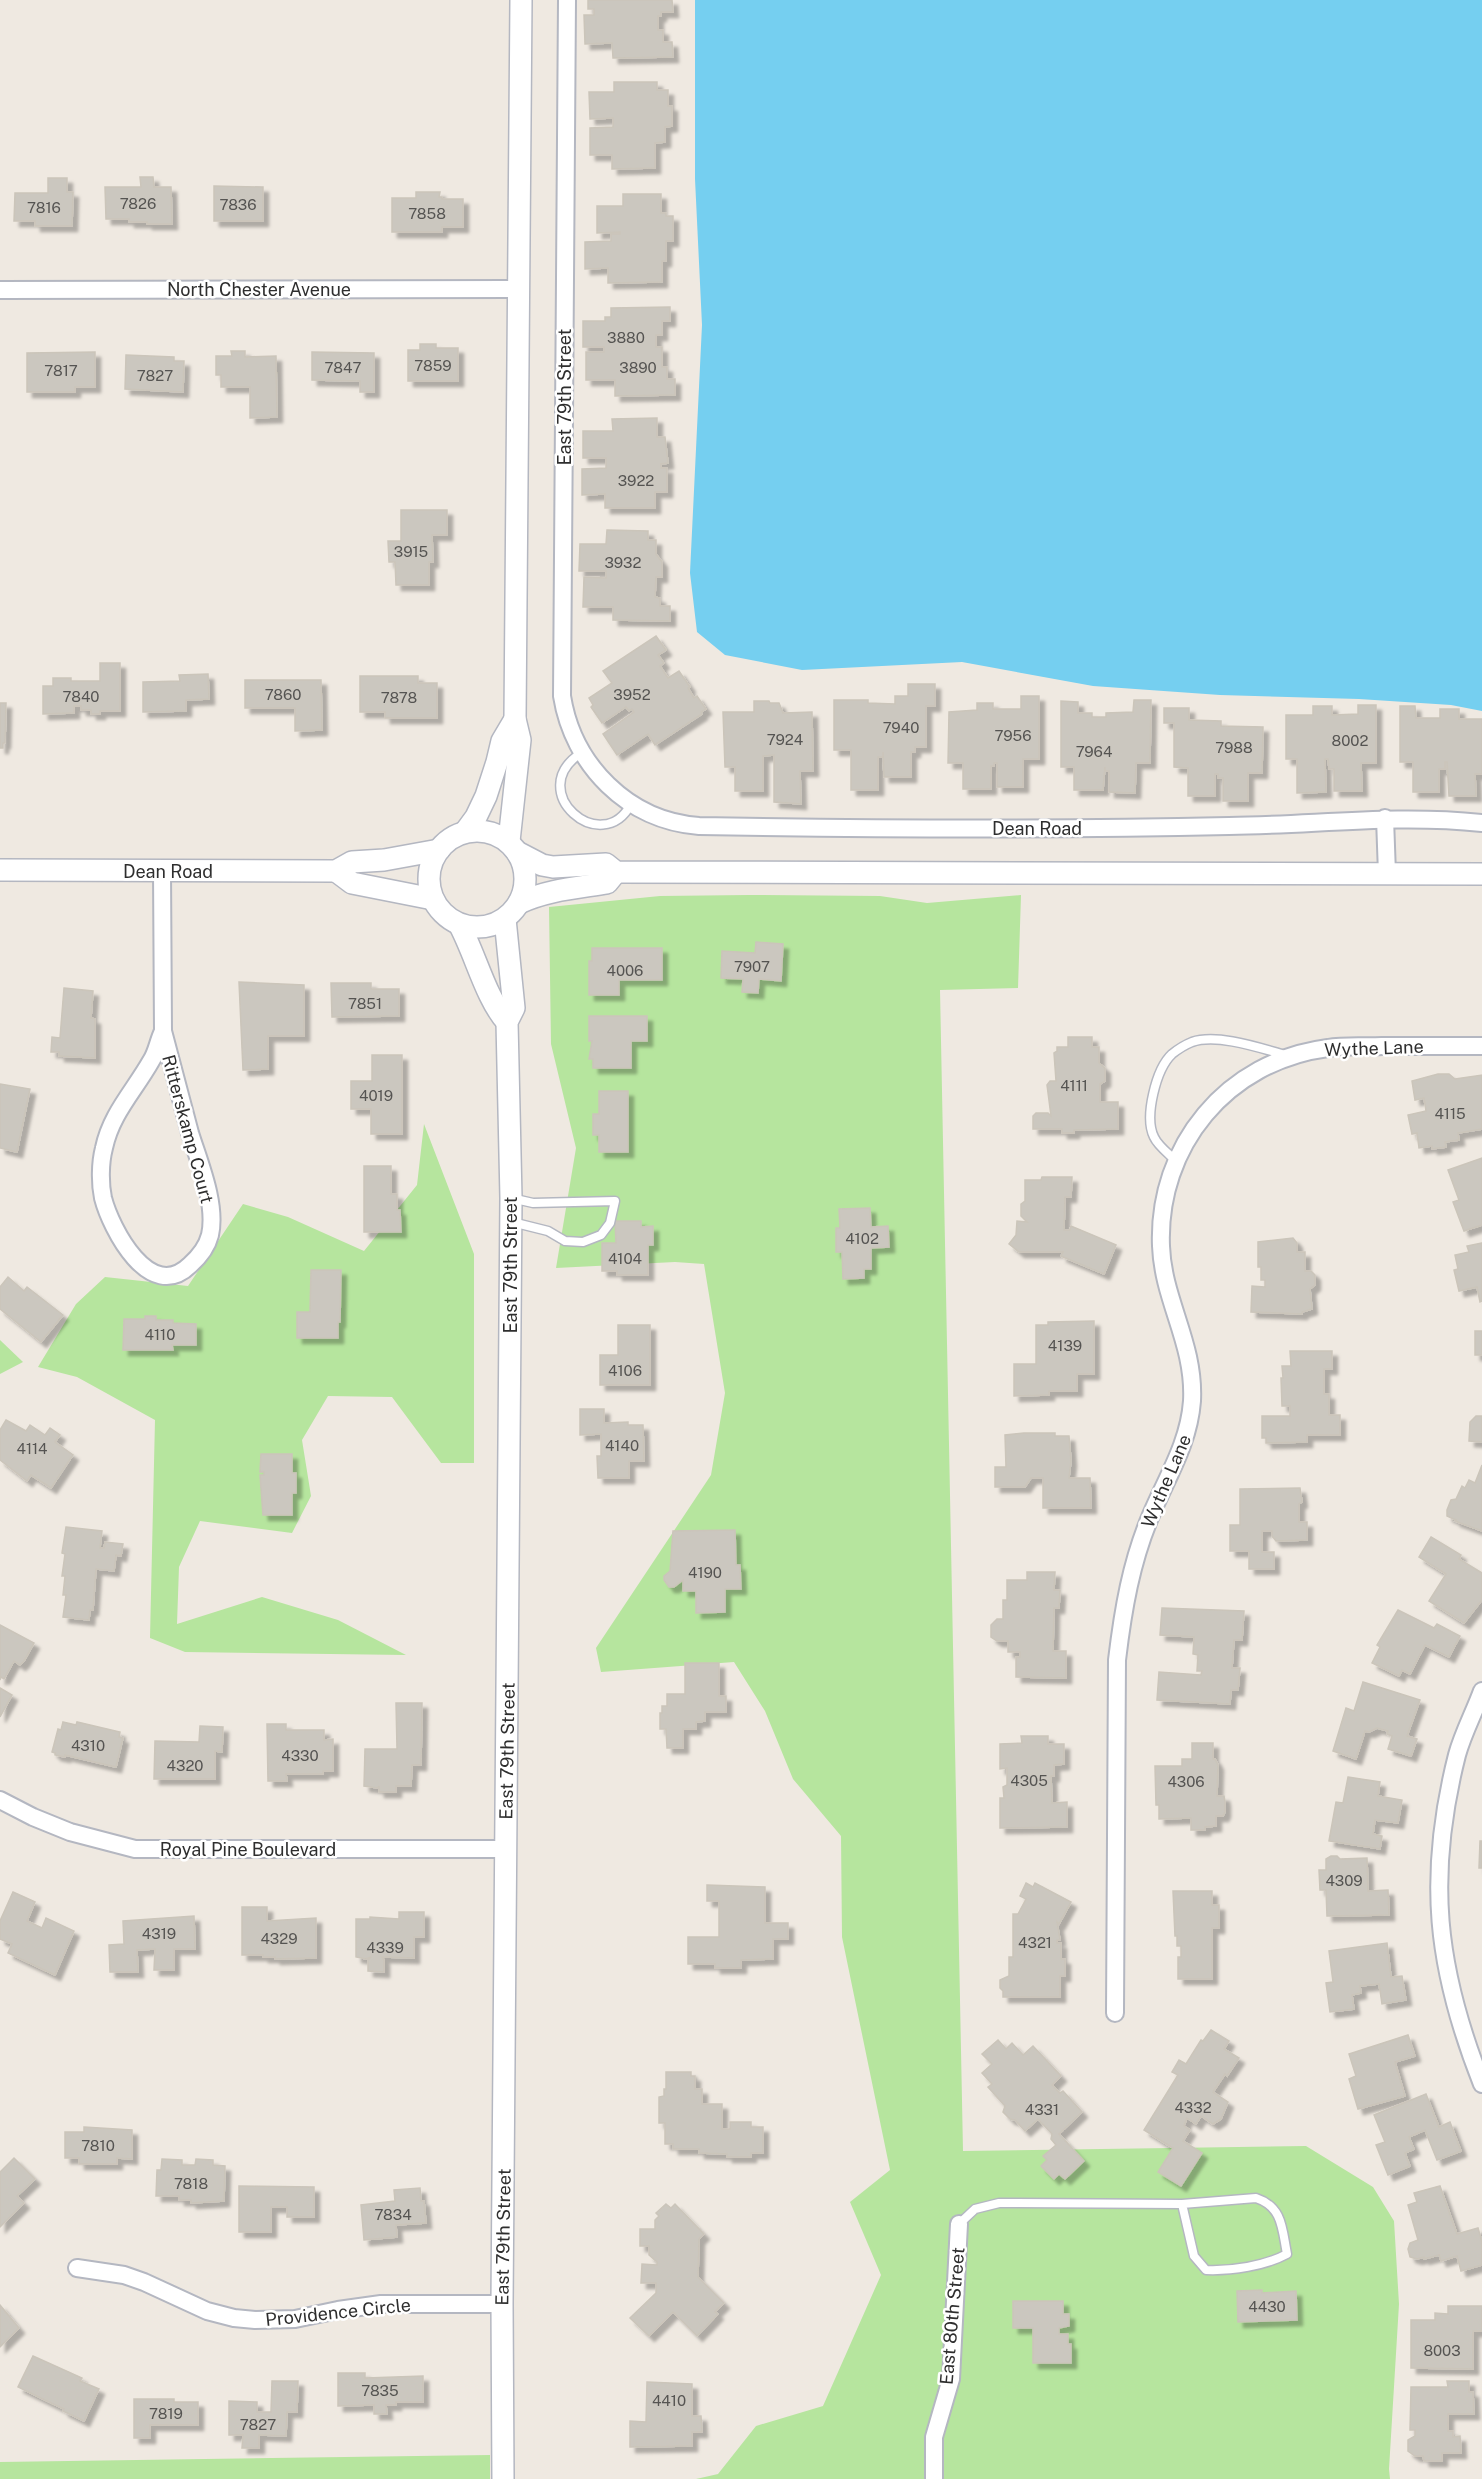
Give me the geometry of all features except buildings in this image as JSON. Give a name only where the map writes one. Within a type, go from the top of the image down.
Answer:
[{"type":"street","points":[[512,911],[525,883],[525,872],[513,847],[520,740],[515,719],[521,0]]},
{"type":"street","name":"East 79th Street","points":[[567,0],[562,696],[567,724],[581,753],[604,782]]},
{"type":"street","name":"North Chester Avenue","points":[[0,290],[518,289]]},
{"type":"street","points":[[515,719],[502,741],[486,796],[476,817],[465,832],[451,839],[439,850],[430,870],[429,880],[433,899],[440,910],[459,924],[477,928],[496,924],[512,911],[545,892],[607,883],[616,872]]},
{"type":"street","name":"Dean Road","points":[[604,782],[631,804],[666,819],[691,825],[806,828],[1230,826],[1386,818],[1427,818],[1482,823]]},
{"type":"street","points":[[1386,818],[1386,874]]},
{"type":"street","points":[[465,832],[489,833],[542,865],[561,867],[606,864],[616,872],[1482,874]]},
{"type":"street","name":"Dean Road","points":[[0,870],[336,871],[352,862],[384,860],[439,850]]},
{"type":"street","name":"Ritterskamp Court","points":[[162,871],[163,1031],[206,1184],[210,1217],[210,1233],[201,1255],[188,1268],[170,1275],[156,1273],[144,1266],[122,1243],[102,1196],[101,1177],[103,1150],[111,1123],[152,1061],[163,1031]]},
{"type":"street","name":"Dean Road","points":[[336,871],[352,883],[433,899]]},
{"type":"street","name":"East 79th Street","points":[[503,2479],[502,2304],[511,1198],[507,1022],[514,1008],[512,911]]},
{"type":"street","points":[[459,924],[470,944],[491,998],[507,1022]]},
{"type":"street","name":"Wythe Lane","points":[[1115,2013],[1119,1640],[1136,1555],[1151,1515],[1180,1453],[1189,1426],[1192,1403],[1189,1356],[1167,1285],[1161,1248],[1163,1201],[1176,1161],[1196,1125],[1221,1097],[1255,1072],[1289,1056],[1331,1047],[1482,1046]]},
{"type":"street","points":[[1482,1691],[1470,1719],[1453,1772],[1442,1837],[1439,1912],[1442,1945],[1454,2005],[1482,2084]]},
{"type":"street","name":"Royal Pine Boulevard","points":[[0,1800],[70,1832],[135,1848],[506,1849]]},
{"type":"street","name":"East 80th Street","points":[[934,2479],[934,2438],[951,2379],[959,2224]]},
{"type":"street","name":"Providence Circle","points":[[76,2268],[124,2275],[197,2307],[245,2319],[285,2320],[381,2304],[502,2304]]},
{"type":"lane","points":[[581,753],[573,758],[561,780],[565,805],[574,816],[587,822],[606,823],[622,816],[631,804]]},
{"type":"lane","points":[[1176,1161],[1154,1138],[1151,1127],[1156,1085],[1162,1068],[1173,1053],[1193,1042],[1214,1040],[1247,1045],[1289,1056]]},
{"type":"lane","points":[[510,1222],[548,1231],[566,1241],[583,1242],[601,1235],[610,1223],[615,1201],[533,1203],[511,1198]]},
{"type":"lane","points":[[959,2224],[975,2208],[999,2203],[1182,2204],[1256,2198],[1268,2202],[1279,2213],[1287,2254],[1276,2260],[1222,2271],[1206,2270],[1194,2256],[1182,2204]]},
{"type":"green space","points":[[1021,895],[1018,988],[940,990],[963,2151],[1306,2146],[1373,2187],[1394,2221],[1399,2304],[1390,2479],[696,2479],[718,2474],[756,2426],[823,2406],[881,2275],[850,2202],[890,2170],[842,1937],[841,1836],[793,1779],[765,1711],[734,1662],[601,1672],[596,1648],[711,1475],[725,1393],[704,1264],[675,1262],[556,1268],[576,1148],[551,1044],[549,907],[660,896],[880,896],[927,903]]},
{"type":"green space","points":[[424,1124],[474,1254],[474,1463],[441,1463],[392,1397],[328,1396],[302,1440],[311,1496],[292,1533],[200,1521],[179,1567],[177,1624],[262,1597],[338,1620],[406,1655],[185,1652],[150,1638],[155,1420],[77,1377],[38,1367],[76,1304],[105,1277],[188,1286],[243,1204],[288,1217],[364,1251],[417,1185]]},
{"type":"green space","points":[[0,1340],[23,1362],[0,1374]]},
{"type":"green space","points":[[490,2455],[490,2479],[0,2479],[0,2462]]},
{"type":"water","points":[[695,0],[1482,0],[1482,711],[1451,705],[1359,699],[1220,695],[1093,686],[962,662],[802,670],[725,655],[697,632],[690,573],[702,325],[695,179]]}]
